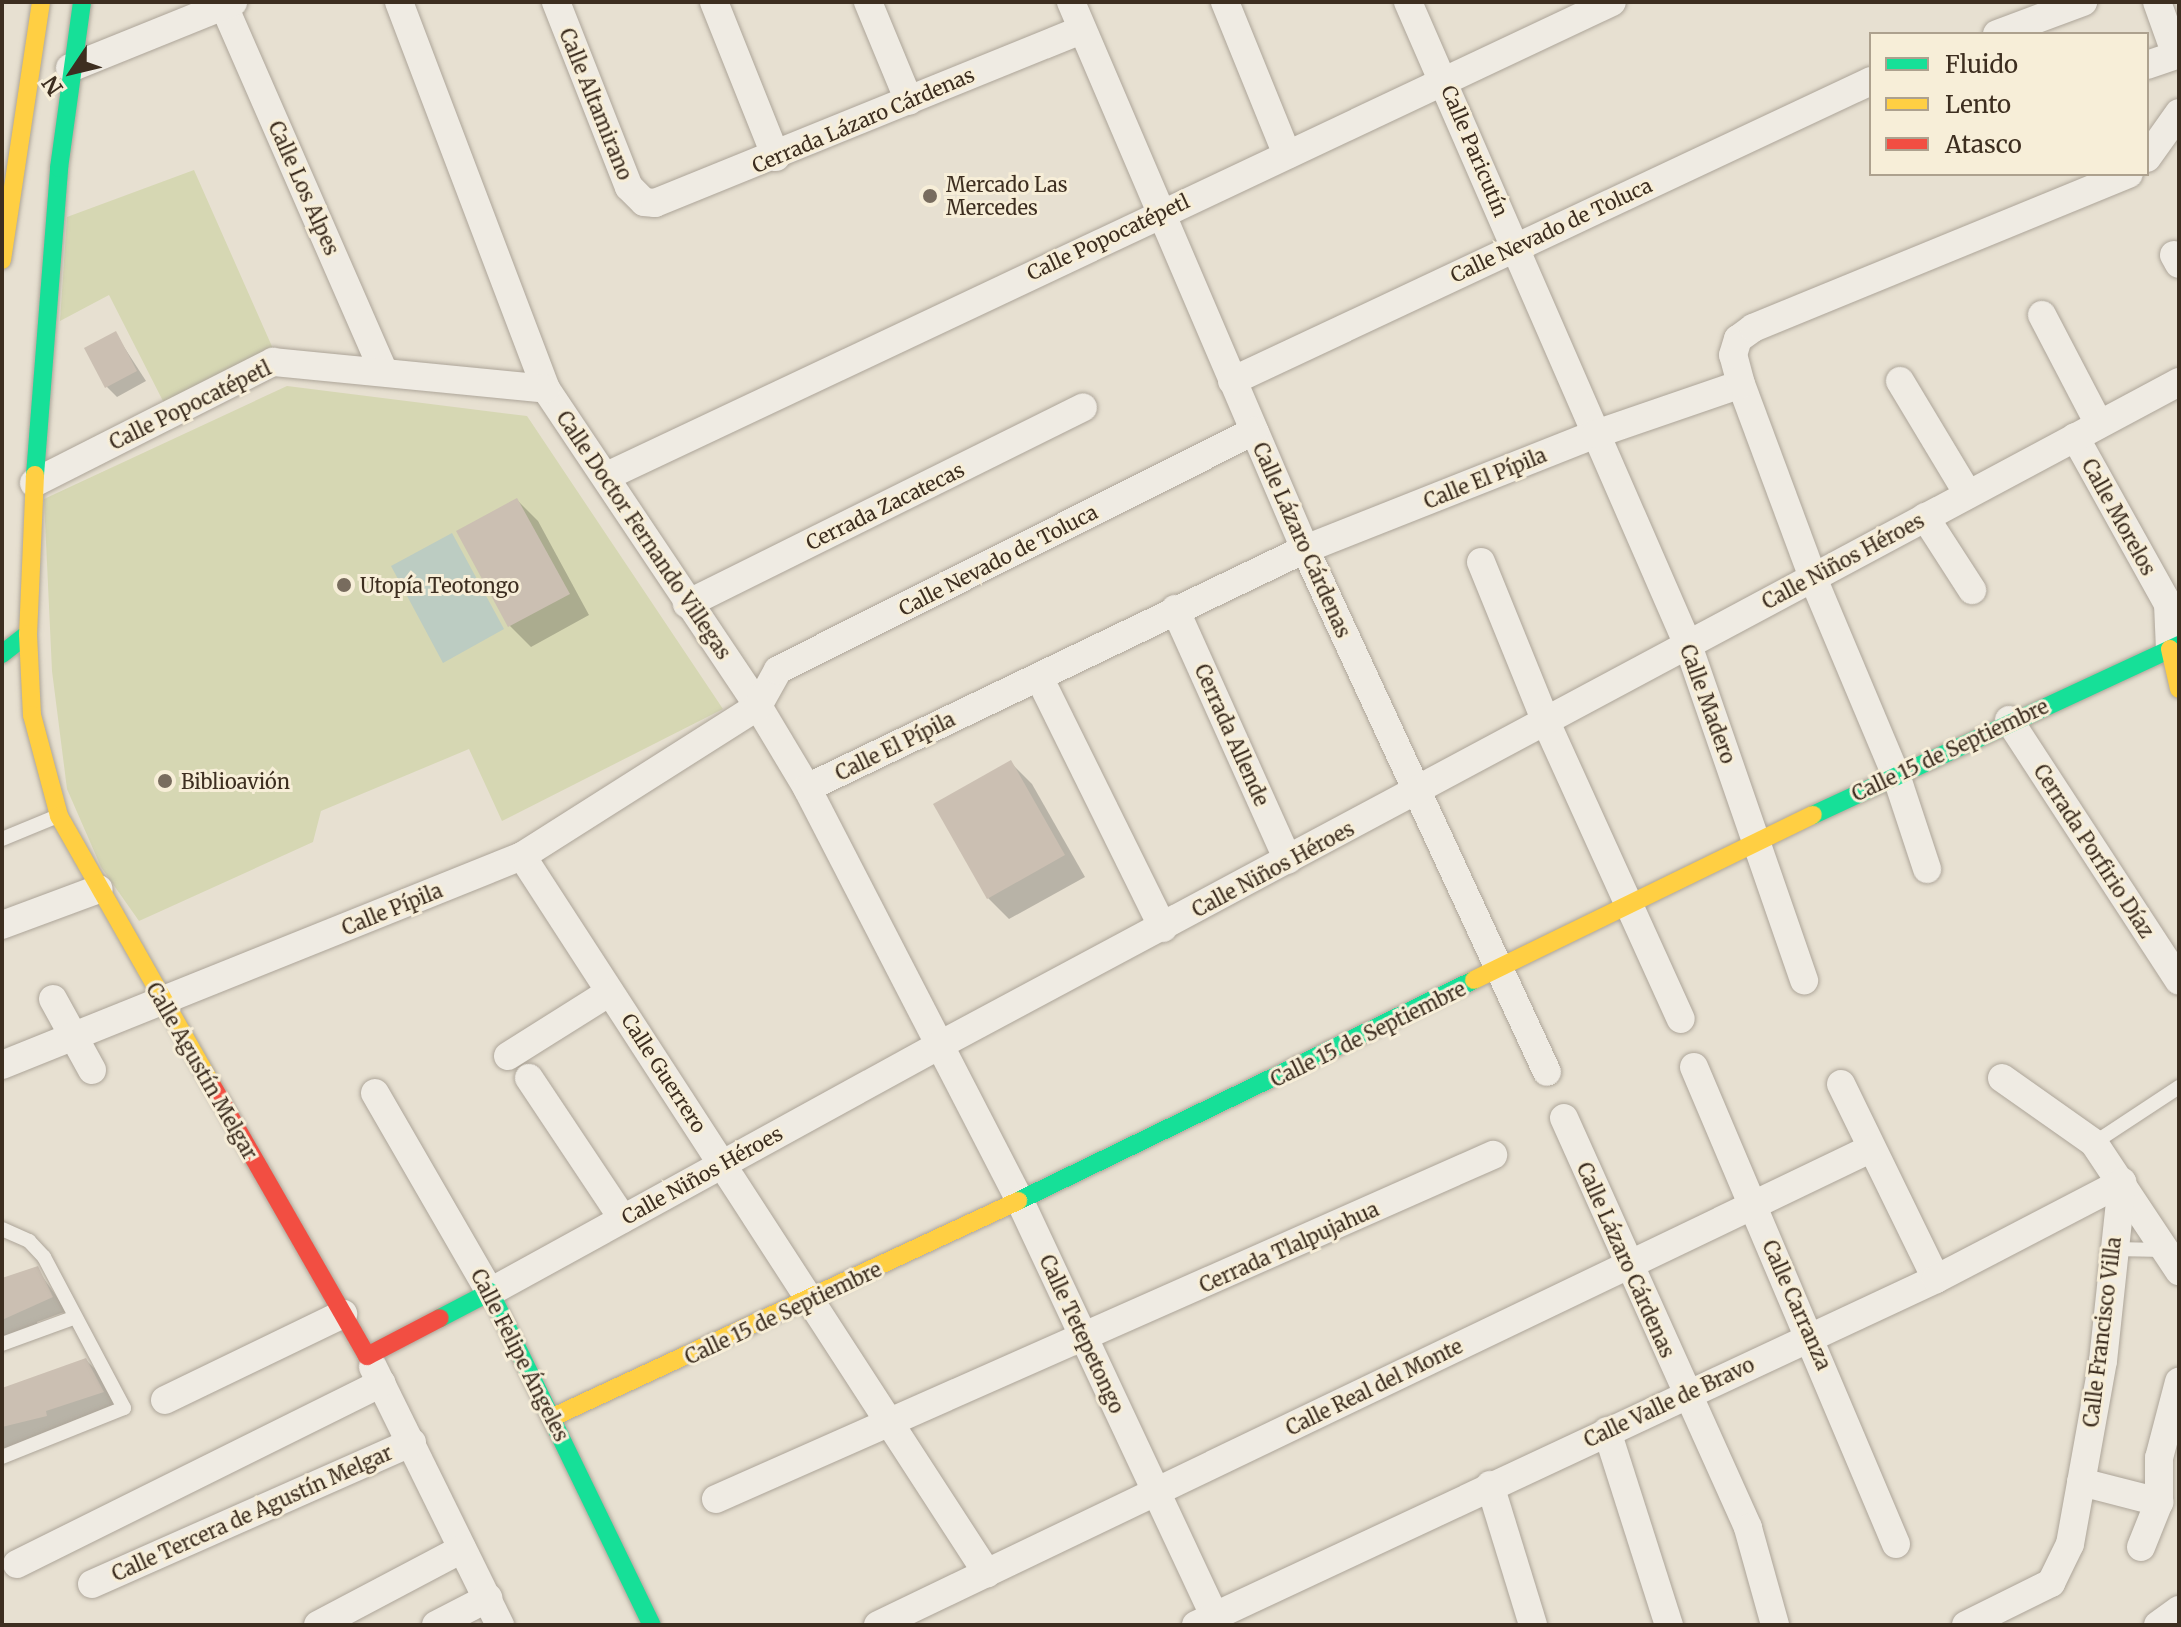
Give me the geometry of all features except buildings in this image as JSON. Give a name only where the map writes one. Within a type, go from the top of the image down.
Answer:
[{"type":"main road","points":[[2,260],[41,2]]},
{"type":"main road","name":"Calle Agustín Melgar","points":[[82,2],[46,245],[28,634],[32,715],[59,816],[162,1002],[367,1356]]},
{"type":"main road","points":[[2,654],[28,634]]},
{"type":"main road","name":"Calle Morelos","points":[[2174,647],[2179,689]]},
{"type":"main road","name":"Calle 15 de Septiembre","points":[[553,1417],[812,1301],[1499,972],[2009,720],[2174,647]]},
{"type":"main road","name":"Calle Niños Héroes","points":[[367,1356],[490,1292]]},
{"type":"main road","name":"Calle Felipe Ángeles","points":[[490,1292],[652,1625]]},
{"type":"street","name":"Calle Doctor Fernando Villegas","points":[[399,2],[546,389],[758,706],[807,788],[936,1047]]},
{"type":"street","name":"Calle Altamirano","points":[[556,2],[629,187],[644,202]]},
{"type":"street","points":[[714,2],[776,157]]},
{"type":"street","points":[[868,2],[909,101]]},
{"type":"street","name":"Calle Lázaro Cárdenas","points":[[1071,2],[1157,213],[1305,549],[1547,1072]]},
{"type":"street","points":[[1225,2],[1287,155]]},
{"type":"street","name":"Calle Paricutín","points":[[1408,2],[1596,434]]},
{"type":"street","name":"Calle Popocatépetl","points":[[607,476],[1157,213],[1612,2]]},
{"type":"street","points":[[2002,32],[2083,2]]},
{"type":"street","points":[[2149,64],[2176,55],[2157,2]]},
{"type":"street","points":[[70,68],[229,4]]},
{"type":"street","name":"Calle Los Alpes","points":[[229,4],[383,370]]},
{"type":"street","name":"Cerrada Lázaro Cárdenas","points":[[644,202],[666,200],[776,157],[1081,30]]},
{"type":"street","name":"Calle Nevado de Toluca","points":[[1232,381],[1516,245],[1869,82]]},
{"type":"street","points":[[2149,155],[2179,113]]},
{"type":"street","points":[[1927,869],[1896,775],[1813,578],[1733,355],[1738,339],[1753,328],[2124,176]]},
{"type":"street","name":"Calle Morelos","points":[[2042,315],[2087,431],[2168,604],[2174,647]]},
{"type":"street","name":"Calle Popocatépetl","points":[[34,483],[273,362],[383,370],[546,389]]},
{"type":"street","points":[[1900,381],[1968,494]]},
{"type":"street","name":"Calle Niños Héroes","points":[[490,1292],[936,1047],[2179,382]]},
{"type":"street","name":"Calle El Pípila","points":[[807,788],[1305,549],[1596,434],[1741,384]]},
{"type":"street","name":"Cerrada Zacatecas","points":[[687,604],[1083,407]]},
{"type":"street","name":"Calle Nevado de Toluca","points":[[758,706],[778,670],[1254,431]]},
{"type":"street","name":"Calle Madero","points":[[1596,434],[1688,645],[1804,980]]},
{"type":"street","points":[[1925,517],[1972,590]]},
{"type":"street","points":[[1481,562],[1546,722],[1681,1019]]},
{"type":"street","name":"Cerrada Allende","points":[[1175,609],[1288,860]]},
{"type":"street","points":[[1039,677],[1163,928]]},
{"type":"street","name":"Calle Pípila","points":[[2,1065],[522,856],[758,706]]},
{"type":"street","name":"Cerrada Porfirio Díaz","points":[[2009,720],[2179,981]]},
{"type":"street","name":"Calle Guerrero","points":[[522,856],[891,1420],[987,1573]]},
{"type":"street","points":[[2,925],[99,889]]},
{"type":"street","points":[[508,1056],[610,992]]},
{"type":"street","points":[[53,999],[70,1036],[92,1070]]},
{"type":"street","name":"Calle Tetepetongo","points":[[936,1047],[1020,1201],[1155,1492],[1210,1622]]},
{"type":"street","name":"Calle Carranza","points":[[1694,1067],[1812,1336],[1896,1544]]},
{"type":"street","points":[[529,1078],[623,1219]]},
{"type":"street","points":[[2002,1078],[2094,1143],[2174,1260]]},
{"type":"street","points":[[1841,1084],[1936,1279]]},
{"type":"street","name":"Calle Felipe Ángeles","points":[[375,1093],[490,1292]]},
{"type":"street","name":"Calle Lázaro Cárdenas","points":[[1564,1118],[1685,1394],[1748,1528],[1775,1625]]},
{"type":"street","name":"Calle Real del Monte","points":[[878,1625],[1870,1149]]},
{"type":"street","name":"Cerrada Tlalpujahua","points":[[891,1420],[1084,1339],[1493,1155]]},
{"type":"street","name":"Calle Francisco Villa","points":[[1966,1625],[2051,1583],[2070,1544],[2103,1361],[2112,1249],[2122,1182]]},
{"type":"street","name":"Calle Valle de Bravo","points":[[1210,1622],[1490,1485],[1936,1279],[2122,1182]]},
{"type":"street","points":[[165,1400],[343,1314]]},
{"type":"street","name":"Calle Agustín Melgar","points":[[367,1356],[500,1625]]},
{"type":"street","points":[[2159,1502],[2159,1458],[2179,1382]]},
{"type":"street","points":[[17,1564],[381,1383]]},
{"type":"street","points":[[716,1499],[891,1420]]},
{"type":"street","points":[[1607,1431],[1669,1625]]},
{"type":"street","name":"Calle Tercera de Agustín Melgar","points":[[92,1584],[412,1442]]},
{"type":"street","points":[[2141,1547],[2159,1502],[2179,1480]]},
{"type":"street","points":[[2081,1482],[2159,1502]]},
{"type":"street","points":[[1490,1485],[1533,1625]]},
{"type":"street","points":[[318,1625],[462,1549]]},
{"type":"street","points":[[436,1625],[488,1598]]},
{"type":"street","points":[[2158,1625],[2179,1610]]},
{"type":"lane","points":[[2,839],[59,816]]},
{"type":"lane","points":[[2094,1143],[2179,1087]]},
{"type":"lane","points":[[2,1229],[29,1241],[44,1257],[73,1318],[124,1408],[2,1457]]},
{"type":"lane","points":[[2112,1249],[2174,1260]]},
{"type":"lane","points":[[2,1344],[73,1318]]},
{"type":"green space","points":[[194,170],[274,351],[165,405],[109,295],[60,321],[67,217]]},
{"type":"green space","name":"Utopía Teotongo","points":[[287,386],[527,416],[723,709],[502,821],[469,749],[321,811],[313,842],[139,921],[101,867],[67,789],[52,671],[44,499]]},
{"type":"shaded area","points":[[452,533],[504,629],[443,663],[391,566]]},
{"type":"traffic: fast","points":[[35,475],[59,168],[82,2]]},
{"type":"traffic: fast","points":[[2,654],[28,634]]},
{"type":"traffic: fast","points":[[1813,815],[2179,645]]},
{"type":"traffic: fast","points":[[1018,1201],[1474,980]]},
{"type":"traffic: fast","points":[[440,1318],[490,1292],[652,1625]]},
{"type":"traffic: slow","points":[[2,260],[41,2]]},
{"type":"traffic: slow","points":[[35,475],[28,634],[32,715],[59,816],[213,1087]]},
{"type":"traffic: slow","points":[[2170,649],[2179,689]]},
{"type":"traffic: slow","points":[[1474,980],[1813,815]]},
{"type":"traffic: slow","points":[[553,1417],[1018,1201]]},
{"type":"traffic: jam","points":[[213,1087],[367,1356],[440,1318]]},
{"type":"place","name":"Mercado Las Mercedes","points":[[930,196]]},
{"type":"place","name":"Utopía Teotongo","points":[[344,585]]},
{"type":"place","name":"Biblioavión","points":[[165,781]]}]
